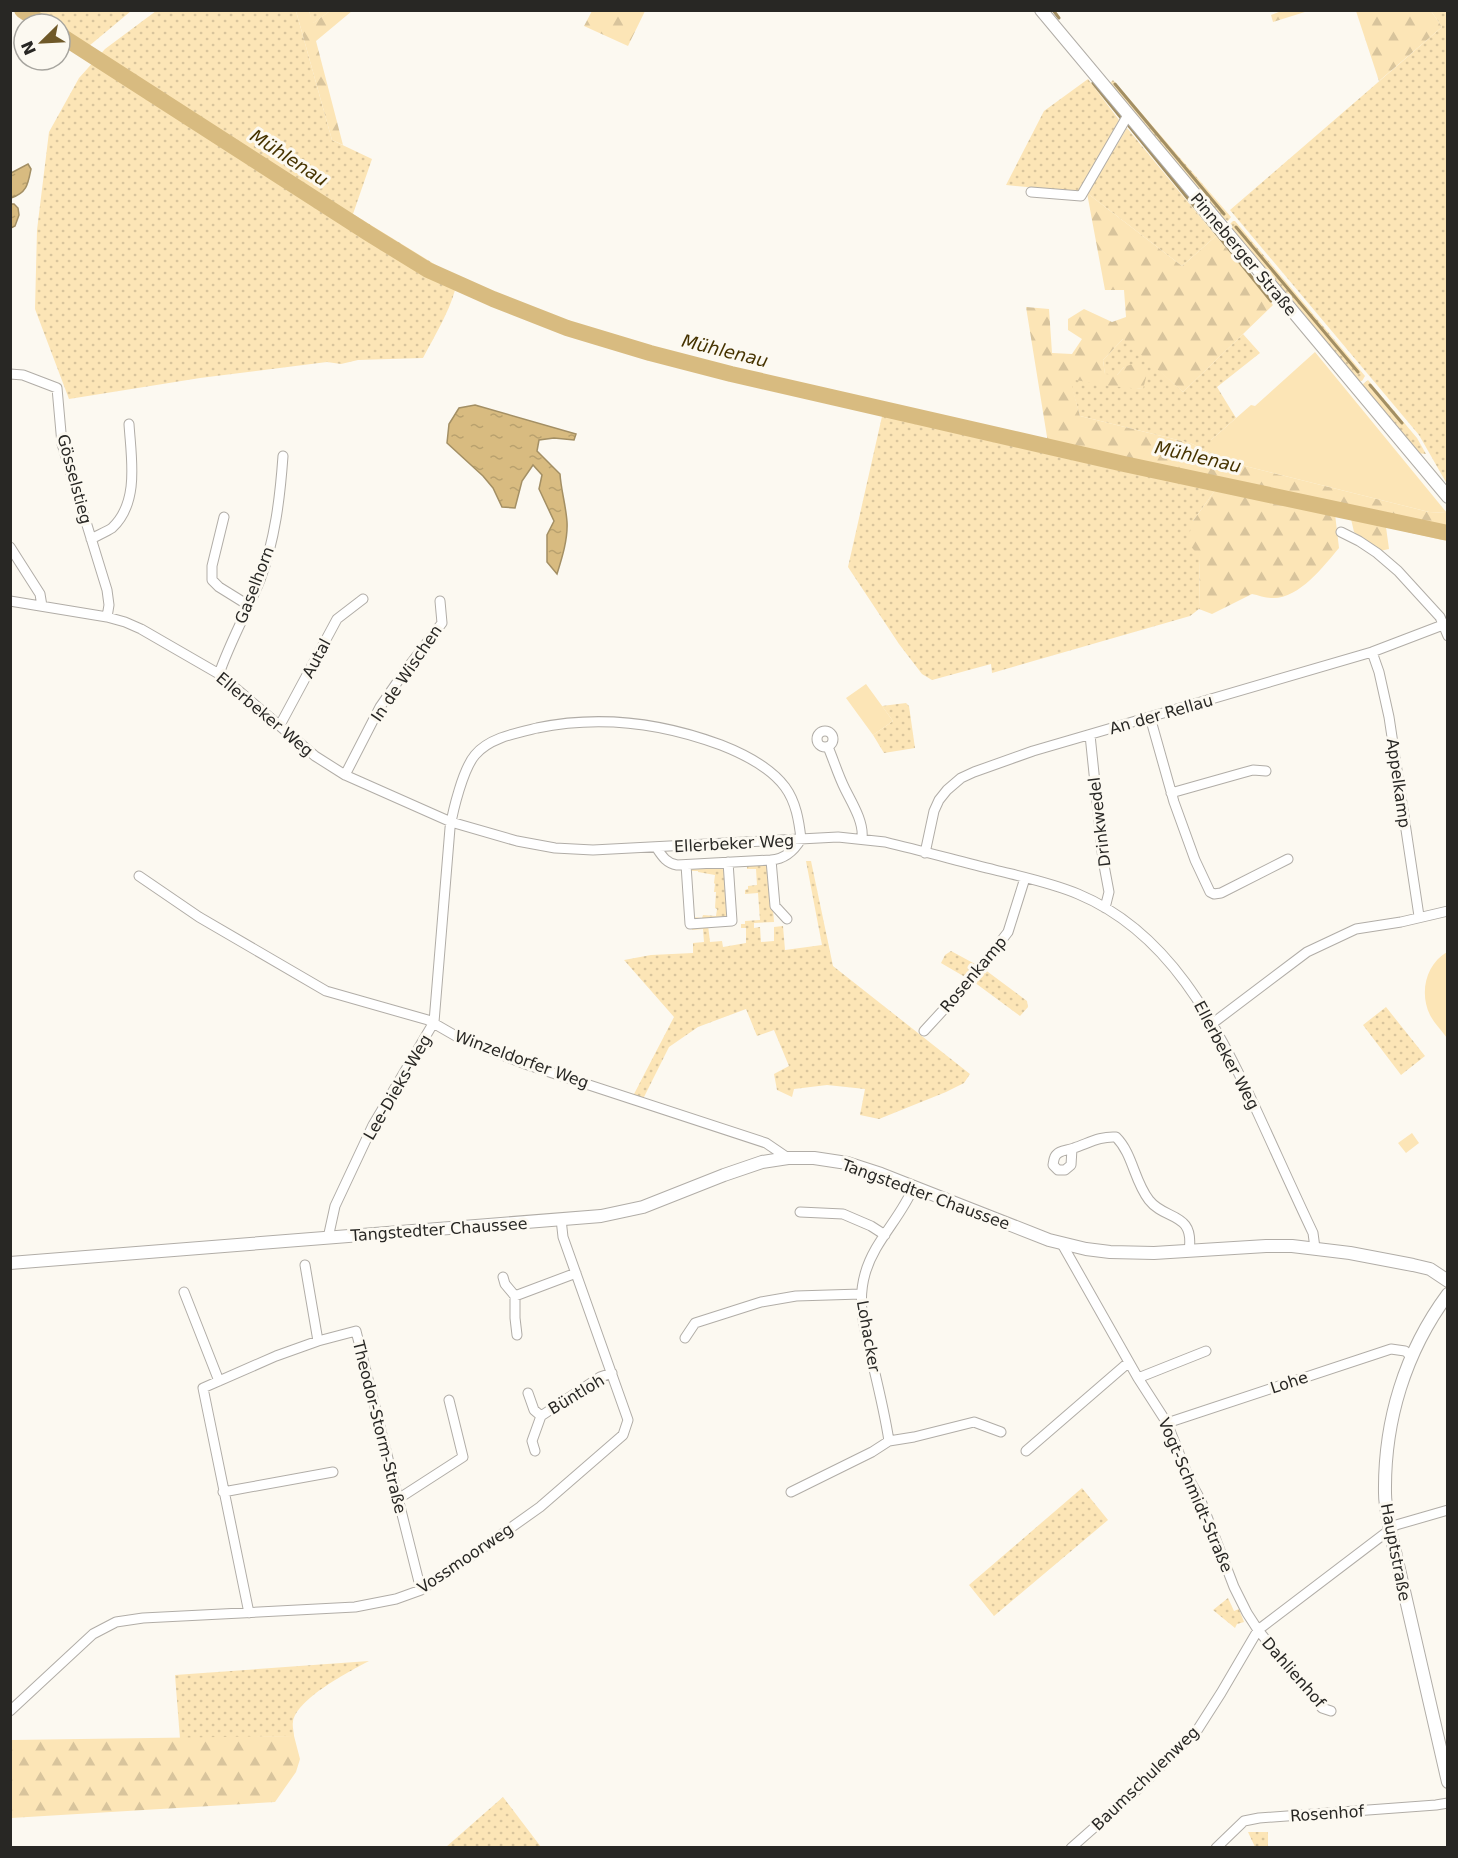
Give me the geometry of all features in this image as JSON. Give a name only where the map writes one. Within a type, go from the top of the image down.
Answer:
[{"type":"main road","name":"Pinneberger Straße","points":[[1041,10],[1448,497]]},
{"type":"main road","name":"Tangstedter Chaussee","points":[[11,1263],[601,1216],[643,1208],[743,1168],[788,1158],[847,1163],[914,1186],[1062,1244],[1110,1252],[1189,1251],[1266,1245],[1315,1248],[1413,1264],[1430,1269],[1448,1281]]},
{"type":"main road","name":"Hauptstraße","points":[[1448,1294],[1420,1336],[1404,1372],[1395,1403],[1387,1448],[1385,1496],[1389,1530],[1448,1782]]},
{"type":"street","points":[[1031,192],[1081,196],[1128,115]]},
{"type":"street","name":"Gösselstieg","points":[[10,374],[23,375],[57,388],[62,444],[107,590],[109,605],[107,617]]},
{"type":"street","points":[[91,539],[111,528],[123,514],[130,494],[129,424]]},
{"type":"street","name":"Gaselhorn","points":[[219,674],[260,579],[269,552],[279,504],[283,456]]},
{"type":"street","points":[[224,517],[212,566],[212,580],[219,587],[249,605]]},
{"type":"street","points":[[1341,532],[1377,553],[1398,571],[1440,617],[1448,636]]},
{"type":"street","points":[[10,548],[40,594],[42,606]]},
{"type":"street","name":"Autal","points":[[280,725],[337,619],[363,598]]},
{"type":"street","name":"Ellerbeker Weg","points":[[10,601],[107,617],[141,629],[219,674],[315,756],[345,776],[451,822],[494,836],[555,848],[593,850],[838,837],[862,838],[1026,878],[1079,894],[1106,908],[1143,934],[1181,976],[1213,1023],[1289,1181],[1312,1233],[1315,1248]]},
{"type":"street","name":"In de Wischen","points":[[345,776],[380,707],[405,670],[442,623],[440,601]]},
{"type":"street","name":"An der Rellau","points":[[925,853],[934,811],[939,800],[961,778],[996,763],[1372,652],[1445,625]]},
{"type":"street","name":"Appelkamp","points":[[1372,652],[1389,717],[1419,916]]},
{"type":"street","points":[[1150,717],[1171,793],[1195,860],[1210,892],[1221,893],[1288,859]]},
{"type":"street","name":"Lee-Dieks-Weg","points":[[328,1238],[335,1206],[373,1125],[434,1022],[451,822],[466,773],[474,756],[484,746],[515,732],[574,722],[628,723],[668,729],[703,738],[735,750],[762,766],[784,786],[796,809],[801,839]]},
{"type":"street","name":"Drinkwedel","points":[[1090,735],[1103,860],[1109,892],[1106,908]]},
{"type":"street","points":[[828,747],[845,790],[862,824],[862,838]]},
{"type":"street","points":[[1171,793],[1242,772],[1266,771]]},
{"type":"street","points":[[656,847],[670,864],[686,865],[783,858],[801,839]]},
{"type":"street","points":[[771,860],[775,906],[787,918]]},
{"type":"street","points":[[686,865],[690,924],[732,921],[728,862]]},
{"type":"street","name":"Winzeldorfer Weg","points":[[139,876],[199,917],[326,991],[434,1022],[461,1039],[514,1060],[766,1143],[788,1158]]},
{"type":"street","name":"Rosenkamp","points":[[924,1031],[979,971],[1008,932],[1026,878]]},
{"type":"street","points":[[1213,1023],[1307,952],[1356,929],[1448,911]]},
{"type":"street","points":[[1072,1149],[1106,1136],[1116,1137],[1123,1144],[1149,1201],[1159,1209],[1178,1217],[1186,1226],[1190,1237],[1189,1251]]},
{"type":"street","name":"Lohacker","points":[[889,1441],[863,1326],[861,1294],[864,1274],[872,1256],[904,1208],[914,1186]]},
{"type":"street","points":[[800,1212],[843,1214],[885,1234]]},
{"type":"street","name":"Vossmoorweg","points":[[10,1711],[93,1634],[116,1622],[143,1618],[355,1607],[376,1604],[421,1590],[540,1506],[623,1435],[628,1420],[563,1237],[561,1220]]},
{"type":"street","name":"Vogt-Schmidt-Straße","points":[[1062,1244],[1129,1362],[1167,1423],[1190,1481],[1210,1522],[1234,1587],[1258,1630]]},
{"type":"street","points":[[305,1264],[318,1341]]},
{"type":"street","points":[[515,1296],[576,1273]]},
{"type":"street","points":[[502,1277],[515,1296],[517,1335]]},
{"type":"street","points":[[184,1292],[219,1381],[203,1388],[249,1613]]},
{"type":"street","points":[[685,1338],[695,1323],[761,1302],[796,1296],[861,1294]]},
{"type":"street","name":"Theodor-Storm-Straße","points":[[219,1381],[276,1356],[356,1331],[421,1590]]},
{"type":"street","name":"Lohe","points":[[1167,1423],[1391,1349],[1405,1351],[1411,1356]]},
{"type":"street","points":[[1138,1377],[1206,1351]]},
{"type":"street","points":[[1026,1451],[1129,1362]]},
{"type":"street","name":"Büntloh","points":[[534,1451],[532,1441],[541,1416],[600,1377],[612,1373]]},
{"type":"street","name":"Büntloh","points":[[528,1393],[534,1410],[541,1416]]},
{"type":"street","points":[[398,1499],[463,1457],[449,1400]]},
{"type":"street","points":[[791,1492],[872,1452],[889,1441],[974,1422],[1001,1432]]},
{"type":"street","points":[[223,1492],[333,1472]]},
{"type":"street","name":"Baumschulenweg","points":[[1071,1848],[1139,1788],[1198,1729],[1258,1630],[1389,1530],[1403,1522],[1448,1510]]},
{"type":"street","name":"Dahlienhof","points":[[1258,1630],[1322,1708],[1331,1711]]},
{"type":"street","name":"Rosenhof","points":[[1216,1848],[1244,1821],[1259,1818],[1448,1803]]},
{"type":"green space","points":[[31,10],[131,11],[89,46],[72,35],[72,12],[33,12]]},
{"type":"green space","points":[[309,10],[330,11],[312,24]]},
{"type":"green space","points":[[592,10],[645,11],[628,46],[584,26]]},
{"type":"green space","points":[[1284,10],[1308,11],[1273,22],[1271,15]]},
{"type":"green space","points":[[156,11],[296,11],[332,140],[372,159],[353,214],[457,278],[449,308],[423,358],[358,360],[341,364],[327,362],[200,378],[69,399],[35,309],[37,230],[49,132],[79,78],[105,49]]},
{"type":"green space","points":[[296,11],[309,11],[313,23],[330,11],[352,11],[316,41],[343,145],[332,140]]},
{"type":"green space","points":[[1356,11],[1431,11],[1442,27],[1379,81]]},
{"type":"green space","points":[[1431,11],[1447,11],[1447,484],[1419,435],[1230,210],[1442,27]]},
{"type":"green space","points":[[1088,79],[1119,120],[1079,192],[1006,185],[1044,111]]},
{"type":"green space","points":[[1113,80],[1231,217],[1228,221],[1221,219],[1108,85]]},
{"type":"green space","points":[[1127,128],[1216,236],[1182,266],[1087,193]]},
{"type":"green space","points":[[1087,193],[1182,266],[1216,236],[1273,305],[1183,392],[1123,339],[1103,360],[1105,374],[1117,375],[1124,367],[1135,363],[1147,374],[1143,389],[1070,379],[1080,416],[1190,443],[1245,466],[1429,512],[1447,513],[1447,539],[1442,540],[1386,527],[1389,549],[1380,551],[1354,532],[1351,519],[1335,514],[1339,548],[1318,573],[1300,588],[1281,597],[1269,598],[1252,594],[1212,614],[1199,609],[1200,557],[1187,542],[1193,521],[1216,489],[1218,481],[1048,443],[1026,307],[1049,309],[1052,353],[1072,354],[1082,339],[1068,330],[1068,319],[1084,309],[1112,322],[1126,317],[1124,290],[1105,290]]},
{"type":"green space","points":[[1233,221],[1365,376],[1362,381],[1356,381],[1229,228]]},
{"type":"green space","points":[[1243,334],[1260,353],[1217,387],[1236,418],[1211,440],[1211,453],[1190,443],[1080,416],[1069,378],[1143,389],[1124,367],[1117,375],[1105,375],[1103,360],[1124,338],[1183,392]]},
{"type":"green space","points":[[1315,352],[1447,513],[1429,512],[1245,466],[1211,453],[1211,440],[1251,405],[1255,406]]},
{"type":"green space","points":[[1368,380],[1417,438],[1426,454],[1416,453],[1362,388]]},
{"type":"green space","points":[[883,412],[1216,489],[1193,521],[1200,557],[1199,609],[1190,616],[992,673],[991,664],[932,680],[922,674],[899,644],[848,567]]},
{"type":"green space","points":[[866,684],[893,721],[873,735],[846,698]]},
{"type":"green space","points":[[906,703],[909,706],[915,748],[884,753],[873,735],[893,721],[882,706]]},
{"type":"green space","points":[[806,861],[811,861],[833,966],[970,1074],[964,1083],[879,1119],[860,1115],[865,1089],[827,1085],[794,1089],[792,1097],[777,1090],[774,1074],[789,1066],[774,1030],[757,1036],[746,1009],[698,1027],[669,1047],[643,1099],[633,1096],[674,1017],[624,960],[651,955],[693,953],[693,943],[704,942],[703,929],[692,930],[691,926],[708,925],[710,942],[722,941],[723,947],[746,943],[746,928],[741,928],[741,924],[745,924],[745,921],[760,920],[758,893],[745,894],[748,886],[757,885],[756,869],[747,869],[747,864],[766,863],[770,868],[774,922],[754,923],[754,928],[760,927],[761,942],[774,941],[774,927],[783,926],[785,950],[822,945]]},
{"type":"green space","points":[[723,865],[725,867],[728,919],[694,920],[693,917],[702,918],[703,915],[716,916],[715,875],[689,871],[691,868]]},
{"type":"green space","points":[[951,951],[975,964],[965,977],[941,963],[945,955]]},
{"type":"green space","points":[[1447,952],[1447,1038],[1430,1015],[1425,989],[1429,971]]},
{"type":"green space","points":[[984,969],[1027,1001],[1028,1007],[1020,1016],[974,982]]},
{"type":"green space","points":[[1386,1007],[1425,1056],[1401,1075],[1363,1025]]},
{"type":"green space","points":[[1412,1133],[1419,1143],[1406,1153],[1398,1143]]},
{"type":"green space","points":[[1082,1488],[1108,1520],[994,1616],[969,1585]]},
{"type":"green space","points":[[1228,1598],[1234,1611],[1239,1609],[1244,1622],[1237,1624],[1235,1628],[1213,1610]]},
{"type":"green space","points":[[369,1661],[325,1687],[303,1704],[293,1722],[294,1736],[180,1739],[175,1675]]},
{"type":"green space","points":[[294,1736],[300,1759],[296,1772],[275,1802],[11,1818],[11,1740]]},
{"type":"green space","points":[[503,1797],[541,1847],[446,1847]]},
{"type":"green space","points":[[1248,1832],[1268,1832],[1268,1847],[1255,1847]]},
{"type":"water","points":[[28,164],[31,169],[24,191],[11,198],[11,173]]},
{"type":"water","points":[[11,204],[18,208],[19,215],[15,226],[11,228]]},
{"type":"water","points":[[475,405],[576,434],[574,440],[554,438],[539,440],[537,451],[560,474],[567,528],[557,574],[547,562],[547,535],[554,521],[539,489],[542,475],[533,465],[522,481],[515,508],[502,507],[493,488],[483,476],[447,443],[449,424],[459,408]]},
{"type":"waterway","points":[[1053,10],[1059,18]]},
{"type":"waterway","name":"Mühlenau","points":[[72,43],[428,270],[567,328],[731,374],[1124,464],[1448,533]]},
{"type":"waterway","points":[[1093,83],[1122,119]]},
{"type":"waterway","points":[[1115,84],[1224,214]]},
{"type":"waterway","points":[[1129,126],[1271,301]]},
{"type":"waterway","points":[[1236,227],[1358,372]]},
{"type":"waterway","points":[[1370,385],[1402,423]]}]
